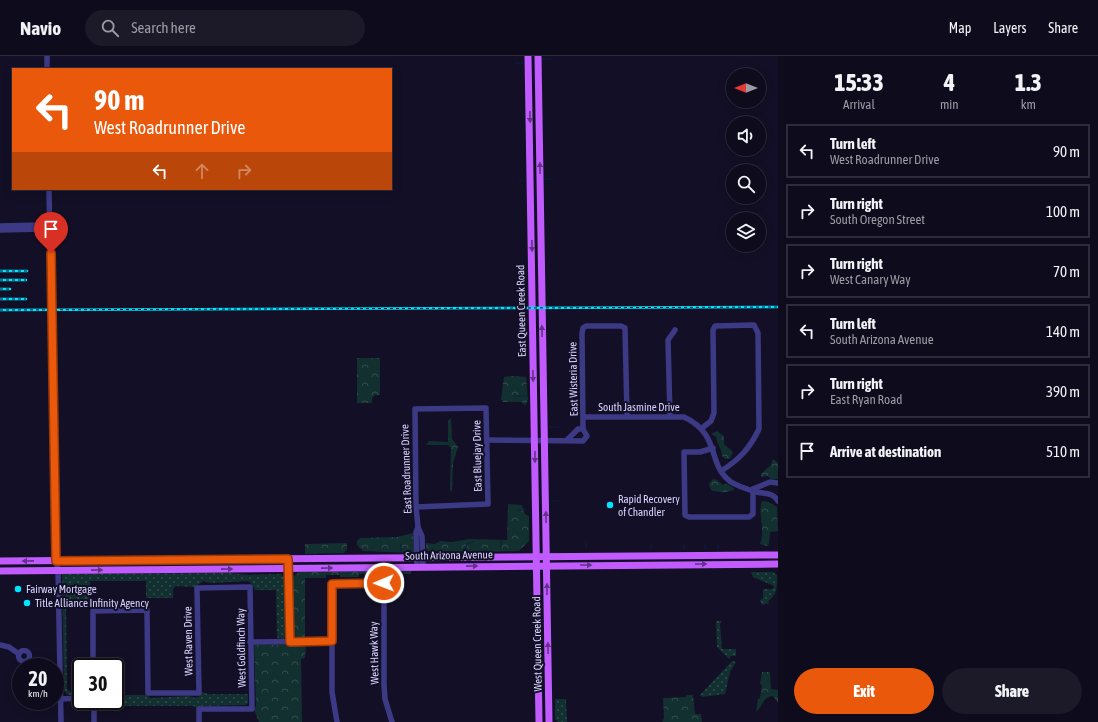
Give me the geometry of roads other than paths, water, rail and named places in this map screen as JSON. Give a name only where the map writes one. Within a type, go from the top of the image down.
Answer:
[{"type":"main road","name":"East Queen Creek Road","points":[[528,56],[536,565]]},
{"type":"main road","name":"East Queen Creek Road","points":[[538,56],[547,565]]},
{"type":"main road","points":[[531,207],[540,207]]},
{"type":"main road","points":[[662,555],[662,565]]},
{"type":"main road","name":"South Arizona Avenue","points":[[0,562],[420,557],[778,555]]},
{"type":"main road","name":"South Arizona Avenue","points":[[0,571],[778,564]]},
{"type":"main road","name":"West Queen Creek Road","points":[[536,565],[539,722]]},
{"type":"main road","name":"West Queen Creek Road","points":[[547,565],[549,722]]},
{"type":"street","points":[[47,56],[47,68]]},
{"type":"street","points":[[49,190],[56,561],[58,570],[59,658]]},
{"type":"street","points":[[0,226],[42,227],[0,230]]},
{"type":"street","points":[[702,428],[710,421],[714,413],[713,330],[715,326],[754,325],[757,327],[759,430],[744,454],[733,464],[721,471]]},
{"type":"street","name":"East Wisteria Drive","points":[[584,429],[583,328],[586,326],[621,326],[625,328],[627,416]]},
{"type":"street","points":[[670,416],[668,340],[675,330]]},
{"type":"street","name":"East Roadrunner Drive","points":[[420,567],[422,536],[418,527],[416,507],[415,409],[486,408]]},
{"type":"street","name":"East Bluejay Drive","points":[[416,507],[488,504],[486,408]]},
{"type":"street","name":"South Jasmine Drive","points":[[584,417],[684,417],[702,428],[713,448],[721,471],[732,483],[753,489],[756,492],[762,490],[778,501]]},
{"type":"street","points":[[487,440],[583,441],[587,436],[584,429],[578,429],[567,440]]},
{"type":"street","points":[[713,448],[700,452],[684,452],[685,515],[689,518],[749,517],[753,514],[753,489]]},
{"type":"street","points":[[762,490],[766,484],[774,481],[778,483]]},
{"type":"street","points":[[288,559],[290,642]]},
{"type":"street","name":"West Hawk Way","points":[[332,641],[332,584],[384,583],[384,685],[385,699],[392,722]]},
{"type":"street","name":"West Raven Drive","points":[[93,658],[93,611],[147,610],[148,693],[199,693],[197,588],[250,587]]},
{"type":"street","name":"West Goldfinch Way","points":[[199,722],[199,709],[252,709],[250,587]]},
{"type":"street","points":[[250,642],[332,641],[333,701],[337,722]]},
{"type":"street","points":[[0,645],[9,647],[19,654]]},
{"type":"street","points":[[60,710],[61,722]]},
{"type":"street","points":[[94,710],[94,722]]},
{"type":"waterway","points":[[542,59],[551,59]]},
{"type":"waterway","points":[[515,63],[524,63]]},
{"type":"waterway","points":[[544,179],[551,179]]},
{"type":"waterway","points":[[514,396],[527,396]]},
{"type":"waterway","points":[[550,427],[560,427]]},
{"type":"waterway","points":[[552,501],[560,501]]},
{"type":"waterway","points":[[518,510],[527,510]]},
{"type":"waterway","points":[[501,541],[501,548]]},
{"type":"waterway","points":[[465,550],[467,544],[473,542]]},
{"type":"waterway","points":[[586,542],[586,548]]},
{"type":"waterway","points":[[401,544],[401,551]]},
{"type":"waterway","points":[[403,573],[403,581]]},
{"type":"railway","points":[[0,271],[27,271]]},
{"type":"railway","points":[[0,280],[26,280]]},
{"type":"railway","points":[[0,289],[10,289]]},
{"type":"railway","points":[[0,299],[26,299]]},
{"type":"railway","points":[[0,310],[778,307]]},
{"type":"place","name":"Rapid Recovery of Chandler","points":[[610,505]]},
{"type":"place","name":"Fairway Mortgage","points":[[18,589]]},
{"type":"place","name":"Title Alliance Infinity Agency","points":[[27,603]]}]
